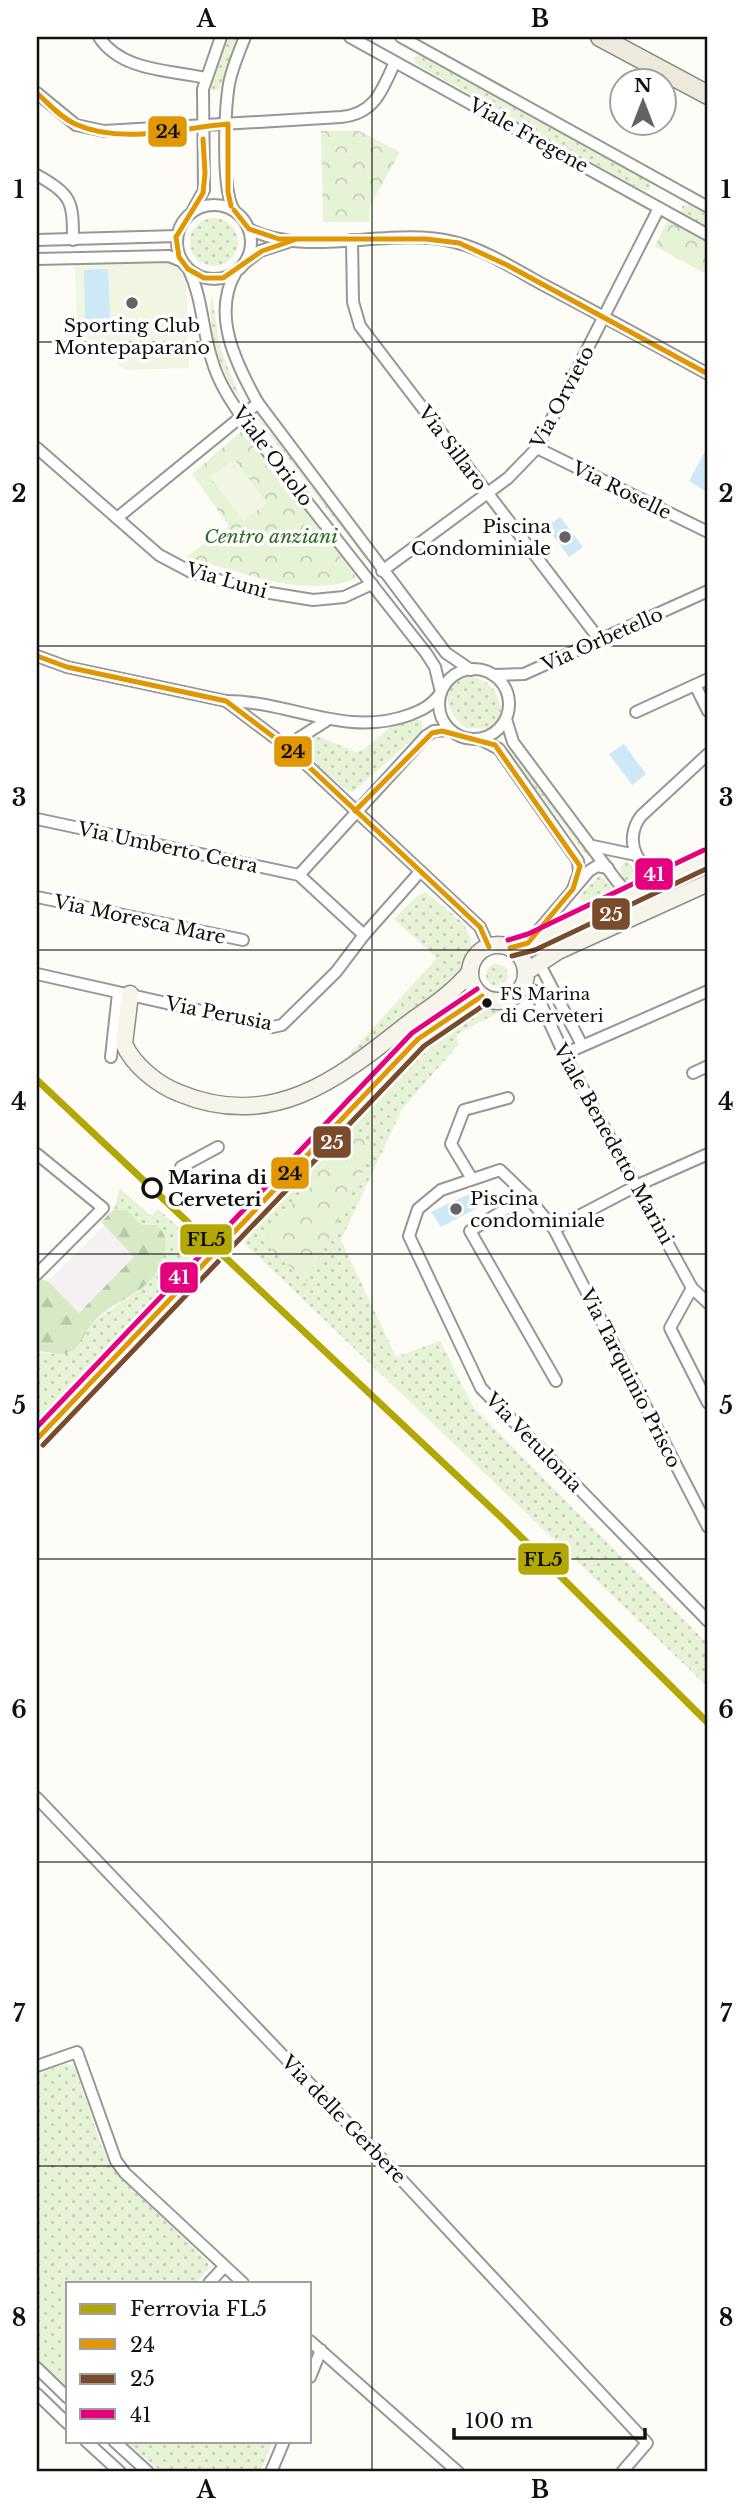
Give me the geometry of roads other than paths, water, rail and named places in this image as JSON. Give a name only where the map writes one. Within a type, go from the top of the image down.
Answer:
[{"type":"main road","points":[[600,37],[708,95]]},
{"type":"street","points":[[99,37],[111,53],[121,59],[206,78]]},
{"type":"street","points":[[181,261],[177,236],[188,214],[200,201],[204,190],[202,95],[220,37]]},
{"type":"street","points":[[245,37],[230,80],[228,192],[234,210],[249,229],[272,238],[294,240],[426,239],[459,243],[708,374]]},
{"type":"street","name":"Viale Fregene","points":[[350,37],[394,64],[708,235]]},
{"type":"street","name":"Viale Fregene","points":[[401,37],[708,207]]},
{"type":"street","points":[[37,93],[71,122],[90,130],[118,131],[359,114],[377,99],[394,64]]},
{"type":"street","points":[[37,175],[70,200],[73,240]]},
{"type":"street","points":[[188,214],[211,205],[234,210]]},
{"type":"street","name":"Via Orvieto","points":[[382,571],[487,493],[537,448],[659,208]]},
{"type":"street","points":[[245,263],[250,253],[249,229]]},
{"type":"street","points":[[37,240],[177,236]]},
{"type":"street","points":[[37,259],[169,256],[181,261],[189,270],[212,280],[236,272],[264,249],[294,240]]},
{"type":"street","name":"Via Sillaro","points":[[352,240],[353,295],[358,321],[599,639]]},
{"type":"street","name":"Viale Oriolo","points":[[189,270],[201,302],[214,368],[242,417],[429,657],[440,693]]},
{"type":"street","name":"Viale Oriolo","points":[[236,272],[225,293],[228,331],[241,372],[258,403],[449,657],[471,670]]},
{"type":"street","points":[[117,518],[258,403]]},
{"type":"street","name":"Via Luni","points":[[37,448],[171,563],[199,575],[258,591],[327,600],[354,594],[372,584]]},
{"type":"street","name":"Via Roselle","points":[[537,448],[708,533]]},
{"type":"street","name":"Via Orbetello","points":[[494,675],[524,674],[708,591]]},
{"type":"street","points":[[37,656],[67,667],[226,701],[258,702],[326,720],[370,724],[389,722],[424,709],[451,677],[471,670],[494,675],[505,688],[508,699],[506,719],[513,742],[626,892],[638,890]]},
{"type":"street","points":[[508,699],[524,674]]},
{"type":"street","points":[[636,712],[708,679]]},
{"type":"street","points":[[695,685],[708,710]]},
{"type":"street","points":[[440,693],[439,710],[450,730]]},
{"type":"street","points":[[226,701],[291,750],[419,873],[481,927],[489,947]]},
{"type":"street","points":[[480,739],[497,731],[506,719]]},
{"type":"street","points":[[291,750],[299,738],[326,720]]},
{"type":"street","points":[[419,873],[364,935],[299,875],[426,736],[434,731],[450,730],[463,737],[480,739],[499,749],[578,861],[579,873],[573,889]]},
{"type":"street","points":[[672,873],[652,871],[640,863],[636,855],[635,826],[642,816],[708,754]]},
{"type":"street","name":"Via Umberto Cetra","points":[[37,819],[299,875]]},
{"type":"street","points":[[593,846],[636,855]]},
{"type":"street","points":[[124,993],[124,1044],[152,1078],[195,1100],[236,1106],[293,1098],[328,1084],[454,992],[470,972],[475,957],[489,947],[510,948],[528,943],[708,858]]},
{"type":"street","points":[[528,943],[594,867],[608,868]]},
{"type":"street","points":[[470,972],[471,981],[482,996],[491,1000],[509,999],[529,974],[558,951],[708,883]]},
{"type":"street","points":[[638,890],[633,897],[634,903],[639,909],[650,909]]},
{"type":"street","name":"Via Moresca Mare","points":[[37,897],[243,940]]},
{"type":"street","name":"Via Perusia","points":[[37,974],[273,1027],[282,1026],[336,972],[364,935]]},
{"type":"street","points":[[510,948],[522,958],[529,974],[582,1045]]},
{"type":"street","name":"Viale Benedetto Marini","points":[[529,974],[564,1054],[692,1288],[708,1303]]},
{"type":"street","points":[[564,1054],[708,991]]},
{"type":"street","points":[[111,1057],[124,993]]},
{"type":"street","points":[[37,1439],[176,1290],[418,1039],[482,996]]},
{"type":"street","points":[[418,1039],[429,1009]]},
{"type":"street","points":[[693,1073],[708,1066]]},
{"type":"street","points":[[472,1180],[451,1144],[456,1124],[464,1110],[508,1098]]},
{"type":"street","points":[[181,1167],[218,1147]]},
{"type":"street","points":[[37,1154],[103,1208],[37,1274]]},
{"type":"street","points":[[554,1228],[638,1185],[708,1154]]},
{"type":"street","name":"Via Vetulonia","points":[[554,1228],[500,1170],[441,1190],[418,1209],[409,1236],[481,1388],[708,1620]]},
{"type":"street","points":[[527,1196],[471,1231],[556,1381]]},
{"type":"street","name":"Via Tarquinio Prisco","points":[[554,1228],[708,1527]]},
{"type":"street","points":[[692,1288],[670,1328],[708,1403]]},
{"type":"street","name":"Via delle Gerbere","points":[[37,1798],[407,2185],[647,2443],[622,2472]]},
{"type":"street","points":[[37,2066],[77,2052],[116,2161],[125,2173],[242,2282]]},
{"type":"street","points":[[210,2282],[224,2267]]},
{"type":"street","points":[[312,2343],[458,2472]]},
{"type":"street","points":[[312,2372],[321,2350]]},
{"type":"street","points":[[37,2368],[66,2396]]},
{"type":"street","points":[[37,2395],[66,2422]]},
{"type":"street","points":[[87,2442],[120,2472]]},
{"type":"street","points":[[115,2442],[148,2472]]},
{"type":"street","points":[[271,2472],[284,2442]]},
{"type":"water","points":[[108,269],[110,318],[85,319],[84,270]]},
{"type":"water","points":[[707,448],[708,485],[705,491],[689,481]]},
{"type":"water","name":"Piscina Condominiale","points":[[560,517],[583,547],[569,557],[547,527]]},
{"type":"water","points":[[624,744],[646,774],[632,785],[609,754]]},
{"type":"water","name":"Piscina condominiale","points":[[473,1192],[481,1206],[441,1227],[431,1212]]},
{"type":"rail line","name":"FL5","points":[[37,1080],[505,1521],[708,1723]]},
{"type":"place","name":"Sporting Club Montepaparano","points":[[132,303]]},
{"type":"place","name":"Piscina Condominiale","points":[[565,537]]},
{"type":"place","name":"FS Marina di Cerveteri","points":[[487,1003]]},
{"type":"place","name":"Marina di Cerveteri","points":[[152,1188]]},
{"type":"place","name":"Piscina condominiale","points":[[456,1209]]},
{"type":"park label","name":"Centro anziani","points":[[271,536]]}]
